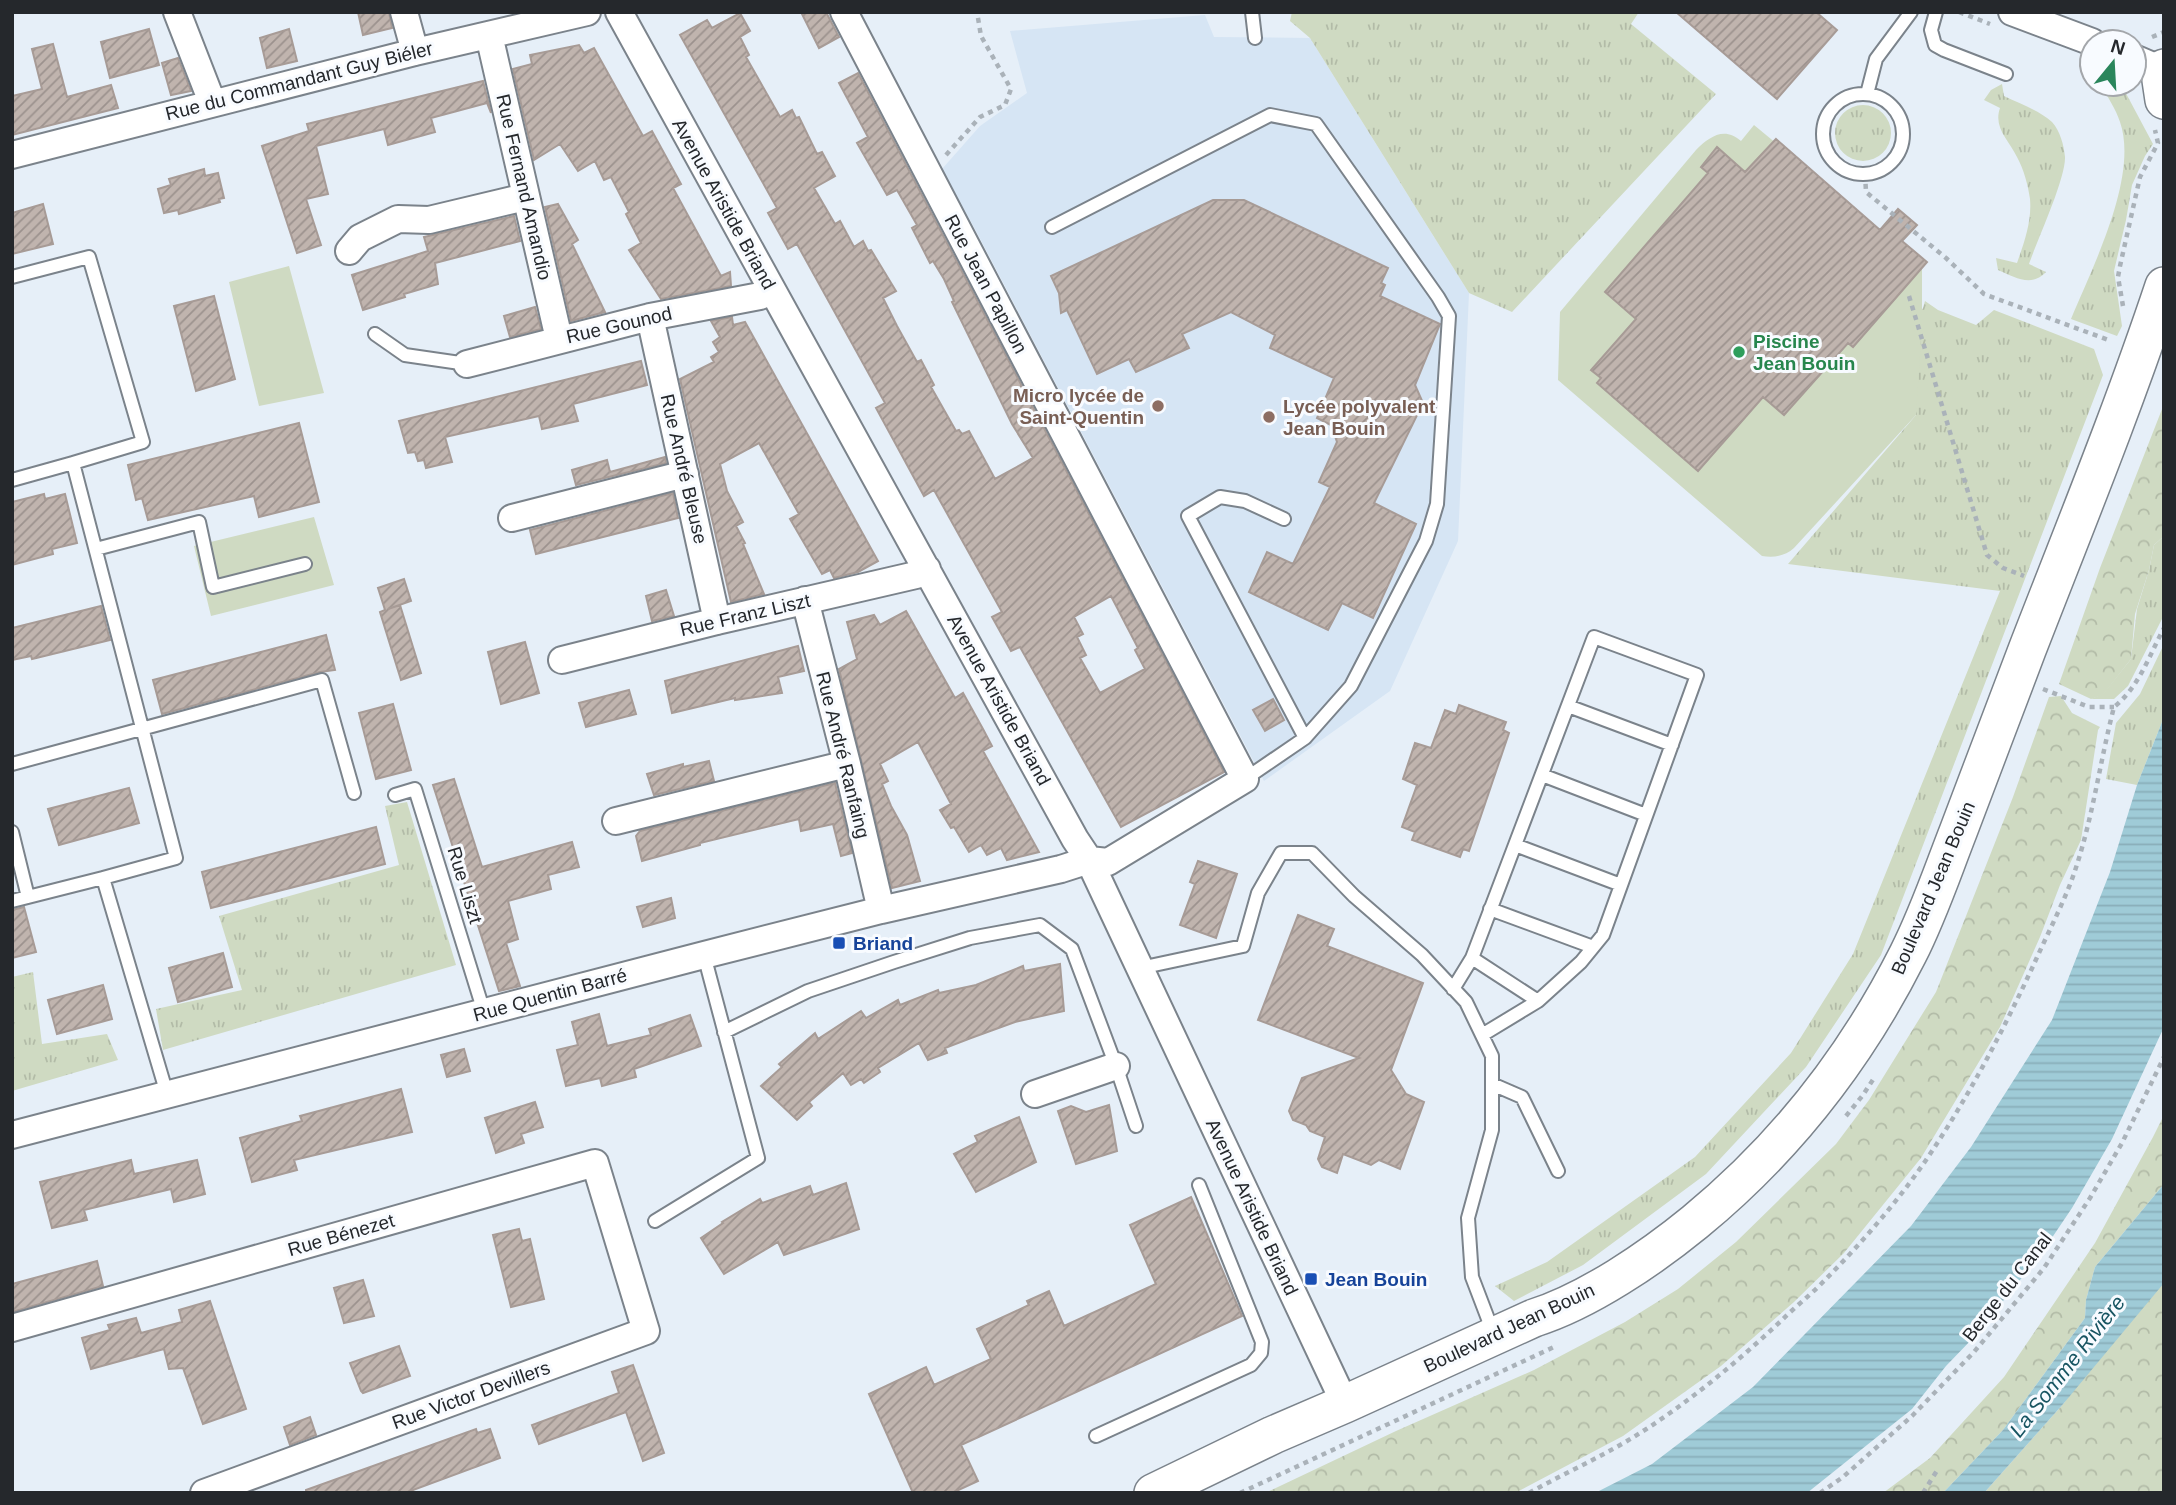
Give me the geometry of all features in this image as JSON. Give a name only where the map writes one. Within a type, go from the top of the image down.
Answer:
[{"type":"street","points":[[177,12],[212,102]]},
{"type":"street","points":[[404,12],[415,52]]},
{"type":"street","name":"Rue du Commandant Guy Biéler","points":[[12,155],[212,102],[587,12]]},
{"type":"street","name":"Avenue Aristide Briand","points":[[619,12],[1089,860],[1345,1404]]},
{"type":"street","name":"Rue Jean Papillon","points":[[844,12],[1245,779]]},
{"type":"street","points":[[2012,12],[2078,38]]},
{"type":"street","name":"Rue Fernand Amandio","points":[[489,35],[559,339]]},
{"type":"street","points":[[349,251],[360,238],[398,219],[429,220],[525,197]]},
{"type":"street","name":"Boulevard Jean Bouin","points":[[1153,1493],[1273,1435],[1557,1310],[1667,1245],[1725,1197],[1797,1122],[1858,1040],[1886,995],[2035,689],[2164,286]]},
{"type":"street","name":"Rue Gounod","points":[[467,364],[650,317],[760,296],[772,291]]},
{"type":"street","name":"Rue André Bleuse","points":[[650,317],[718,621]]},
{"type":"street","points":[[512,518],[685,474]]},
{"type":"street","name":"Rue Franz Liszt","points":[[562,660],[916,575],[928,569]]},
{"type":"street","name":"Rue André Ranfaing","points":[[805,600],[847,764],[880,910]]},
{"type":"street","points":[[616,821],[847,764]]},
{"type":"street","name":"Rue Quentin Barré","points":[[12,1135],[880,910],[1061,869],[1089,860],[1108,862],[1245,779]]},
{"type":"street","points":[[1035,1094],[1116,1066]]},
{"type":"street","name":"Rue Bénezet","points":[[12,1328],[595,1163],[617,1238]]},
{"type":"street","name":"Rue Victor Devillers","points":[[204,1493],[646,1331],[617,1238]]},
{"type":"lane","points":[[1252,12],[1255,38]]},
{"type":"lane","points":[[1867,94],[1876,59],[1911,12]]},
{"type":"lane","points":[[1936,12],[1931,30],[1935,45],[2006,74]]},
{"type":"lane","points":[[1853,94],[1867,94],[1880,97],[1891,105],[1899,115],[1903,128],[1898,154],[1878,171],[1865,174],[1839,166],[1824,146],[1822,132],[1831,108],[1841,99],[1853,94]]},
{"type":"lane","points":[[1052,227],[1270,116],[1316,124],[1449,316],[1437,504],[1426,541],[1351,686],[1305,738],[1245,779]]},
{"type":"lane","points":[[12,276],[89,257],[143,442],[12,480]]},
{"type":"lane","points":[[375,334],[405,355],[467,364]]},
{"type":"lane","points":[[12,901],[176,858],[73,463]]},
{"type":"lane","points":[[1284,519],[1245,501],[1220,497],[1188,516],[1305,738]]},
{"type":"lane","points":[[96,550],[199,522],[213,587],[304,564]]},
{"type":"lane","points":[[1453,989],[1472,958],[1594,637],[1697,675],[1603,935],[1581,962],[1538,1001],[1482,1035]]},
{"type":"lane","points":[[12,764],[322,680],[354,793]]},
{"type":"lane","points":[[1568,706],[1672,745]]},
{"type":"lane","points":[[1542,775],[1646,815]]},
{"type":"lane","name":"Rue Liszt","points":[[395,795],[415,789],[484,1012]]},
{"type":"lane","points":[[12,832],[28,897]]},
{"type":"lane","points":[[1515,845],[1621,884]]},
{"type":"lane","points":[[1140,968],[1243,946],[1258,893],[1281,853],[1312,853],[1354,896],[1422,955],[1466,1002],[1492,1056],[1492,1130],[1468,1218],[1472,1277],[1495,1335]]},
{"type":"lane","points":[[103,878],[167,1094]]},
{"type":"lane","points":[[1490,909],[1593,947]]},
{"type":"lane","points":[[724,1032],[808,991],[970,939],[1040,925],[1072,949],[1136,1126]]},
{"type":"lane","points":[[655,1221],[758,1158],[704,955]]},
{"type":"lane","points":[[1472,958],[1538,1001]]},
{"type":"lane","points":[[1492,1084],[1522,1097],[1558,1171]]},
{"type":"lane","points":[[1097,1436],[1251,1365],[1261,1353],[1262,1342],[1199,1185]]},
{"type":"path","points":[[928,175],[980,117],[1005,106],[1011,89],[981,36],[977,12]]},
{"type":"path","points":[[2124,312],[2118,277],[2140,177],[2158,142],[2155,85]]},
{"type":"path","points":[[1865,174],[1866,192],[1946,258],[1984,294],[2141,352]]},
{"type":"path","points":[[1909,296],[1987,555],[2003,568],[2031,579]]},
{"type":"path","points":[[1529,1493],[1632,1438],[1675,1409],[1750,1349],[1820,1285],[1850,1253],[1923,1164],[2005,1028],[2071,882],[2094,805],[2114,707],[2125,698],[2140,676],[2164,628]]},
{"type":"path","points":[[2035,689],[2089,706],[2114,707]]},
{"type":"path","name":"Berge du Canal","points":[[1820,1493],[1843,1478],[1912,1416],[1974,1352],[2044,1268],[2122,1143],[2164,1057]]},
{"type":"path","points":[[1846,1116],[1864,1095],[1877,1072]]},
{"type":"path","points":[[1240,1493],[1565,1342]]},
{"type":"path","points":[[1923,1493],[1938,1469]]},
{"type":"shaded area","name":"Lycée polyvalent Jean Bouin","points":[[1205,15],[1214,37],[1310,38],[1469,293],[1458,541],[1390,691],[1264,781],[942,169],[980,126],[1027,93],[1010,31]]},
{"type":"green space","points":[[1292,12],[1639,12],[1631,24],[1716,94],[1512,312],[1469,293],[1310,38],[1290,21]]},
{"type":"green space","points":[[2002,84],[2004,96],[2052,122],[2063,143],[2065,157],[2061,179],[2029,264],[2046,272],[2029,280],[1998,270],[1996,258],[2017,263],[2030,215],[2030,199],[2022,167],[2000,128],[2000,108],[1984,100],[1991,90]]},
{"type":"green space","points":[[2109,98],[2128,98],[2153,144],[2132,185],[2114,271],[2122,326],[2117,336],[2071,319],[2101,249],[2118,195],[2124,144],[2114,107]]},
{"type":"green space","points":[[1863,105],[1874,107],[1883,113],[1889,122],[1889,144],[1883,153],[1874,159],[1863,161],[1852,159],[1843,153],[1837,144],[1835,133],[1837,122],[1843,113],[1852,107]]},
{"type":"green space","name":"Piscine Jean Bouin","points":[[1754,125],[1922,264],[1922,324],[1916,415],[1791,551],[1771,557],[1762,556],[1558,380],[1560,312],[1696,150],[1717,135],[1729,134],[1741,141]]},
{"type":"green space","points":[[289,266],[324,393],[259,406],[229,282]]},
{"type":"green space","points":[[1925,301],[1938,310],[1976,325],[1994,310],[2094,349],[2103,375],[1881,955],[1806,1067],[1706,1174],[1583,1265],[1514,1301],[1495,1286],[1547,1262],[1695,1157],[1791,1053],[1853,954],[2000,591],[1788,564],[1916,415],[1905,333]]},
{"type":"green space","points":[[2164,404],[2164,536],[2154,545],[2135,614],[2131,659],[2103,695],[2091,699],[2059,684],[2100,568]]},
{"type":"green space","points":[[314,517],[334,585],[211,616],[194,546]]},
{"type":"green space","points":[[2164,536],[2164,615],[2128,686],[2114,699],[2091,699],[2103,694],[2131,659],[2137,609],[2154,545]]},
{"type":"green space","points":[[2164,644],[2164,717],[2137,785],[2106,779],[2116,723],[2140,694]]},
{"type":"green space","points":[[2061,696],[2072,713],[2100,727],[2081,840],[2000,1027],[1921,1158],[1844,1253],[1794,1302],[1721,1366],[1623,1436],[1515,1493],[1265,1493],[1534,1370],[1625,1322],[1678,1289],[1736,1242],[1836,1144],[1869,1100],[1936,992],[2013,797],[2049,697]]},
{"type":"green space","points":[[407,802],[456,965],[163,1050],[156,1009],[242,990],[219,916],[399,865],[385,806]]},
{"type":"green space","points":[[33,972],[42,1044],[107,1034],[118,1060],[12,1091],[12,977]]},
{"type":"green space","points":[[2164,1115],[2164,1184],[2095,1267],[2086,1300],[2085,1318],[2003,1430],[1943,1493],[1883,1493],[1930,1458],[2004,1377],[2095,1243]]},
{"type":"green space","points":[[2164,1257],[2164,1493],[1984,1493],[2064,1403]]},
{"type":"water","points":[[2164,717],[2164,1027],[2112,1139],[2072,1208],[2041,1254],[1912,1409],[1807,1493],[1595,1493],[1652,1464],[1753,1387],[1911,1226],[1971,1147],[2052,1020],[2110,872],[2137,785]]},
{"type":"water","name":"La Somme Rivière","points":[[2164,1184],[2164,1283],[2064,1403],[1984,1493],[1943,1493],[2003,1430],[2085,1318],[2086,1300],[2095,1267]]},
{"type":"building","points":[[358,12],[389,12],[392,28],[363,35]]},
{"type":"building","points":[[801,12],[826,12],[839,37],[819,48]]},
{"type":"building","points":[[1676,12],[1816,12],[1837,30],[1777,99]]},
{"type":"building","points":[[740,13],[750,31],[740,37],[749,55],[746,57],[780,117],[792,110],[796,118],[799,117],[817,154],[822,152],[835,176],[814,188],[835,224],[840,221],[854,247],[863,241],[868,251],[871,250],[896,291],[883,298],[897,326],[917,362],[921,360],[934,385],[931,387],[956,431],[959,430],[962,434],[969,431],[995,479],[1033,458],[1012,424],[952,302],[954,301],[944,279],[933,261],[930,263],[912,228],[917,225],[897,190],[887,195],[857,143],[868,137],[839,83],[858,73],[1224,772],[1121,827],[1020,647],[1011,651],[992,617],[1002,612],[934,490],[924,496],[876,408],[885,403],[797,244],[788,249],[768,213],[777,208],[680,35],[707,20],[712,28]],"holes":[[[1111,596],[1138,648],[1135,650],[1145,669],[1100,693],[1080,658],[1086,655],[1077,637],[1083,634],[1074,617]]]},
{"type":"building","points":[[149,29],[159,65],[110,78],[101,42]]},
{"type":"building","points":[[289,29],[297,61],[267,68],[260,38]]},
{"type":"building","points":[[53,44],[67,97],[111,85],[118,108],[12,135],[12,96],[42,89],[32,49]]},
{"type":"building","points":[[579,45],[584,53],[594,48],[643,136],[652,131],[681,184],[673,188],[721,276],[730,272],[731,286],[661,299],[629,250],[641,243],[611,177],[604,180],[595,161],[578,171],[560,144],[534,160],[513,69],[532,64],[530,55]]},
{"type":"building","points":[[178,58],[191,91],[171,95],[162,63]]},
{"type":"building","points":[[483,81],[491,113],[487,103],[431,118],[435,132],[388,145],[384,129],[316,146],[328,194],[306,199],[321,245],[297,253],[262,146],[309,131],[307,124]]},
{"type":"building","points":[[1776,139],[1880,230],[1898,209],[1917,225],[1902,241],[1927,262],[1853,347],[1848,343],[1784,415],[1763,397],[1698,471],[1597,383],[1601,378],[1591,370],[1636,319],[1605,292],[1708,173],[1701,167],[1717,147],[1745,172]]},
{"type":"building","points":[[204,169],[205,176],[218,173],[224,198],[219,199],[220,202],[179,214],[178,210],[164,213],[158,189],[171,185],[169,179]]},
{"type":"building","points":[[1213,200],[1244,200],[1388,268],[1381,283],[1385,285],[1380,296],[1440,324],[1415,385],[1423,403],[1374,503],[1416,524],[1373,618],[1342,603],[1328,630],[1249,592],[1267,552],[1293,564],[1330,487],[1319,482],[1337,442],[1331,425],[1317,418],[1334,378],[1270,348],[1275,335],[1231,312],[1182,334],[1189,348],[1136,372],[1129,359],[1097,374],[1067,310],[1061,313],[1059,293],[1051,276]]},
{"type":"building","points":[[43,204],[53,244],[12,254],[12,213]]},
{"type":"building","points":[[558,204],[578,240],[572,244],[605,312],[571,321],[545,207]]},
{"type":"building","points":[[514,216],[520,241],[435,263],[438,284],[363,310],[352,275],[428,251],[424,237]]},
{"type":"building","points":[[214,296],[235,379],[196,391],[174,306]]},
{"type":"building","points":[[535,307],[541,329],[510,337],[504,316]]},
{"type":"building","points":[[732,317],[733,325],[745,322],[878,561],[858,572],[834,578],[830,570],[822,574],[790,519],[799,514],[759,443],[720,464],[727,491],[743,522],[736,526],[764,594],[731,602],[680,379],[714,362],[711,357],[719,352],[713,342],[720,337],[711,321]]},
{"type":"building","points":[[641,361],[647,385],[573,404],[578,421],[542,429],[539,416],[445,437],[452,462],[426,468],[424,460],[418,461],[415,452],[408,453],[399,421]]},
{"type":"building","points":[[299,423],[319,502],[259,517],[254,496],[148,520],[142,498],[136,500],[128,465]]},
{"type":"building","points":[[665,457],[666,463],[576,485],[572,470],[607,460],[610,472]]},
{"type":"building","points":[[673,493],[678,518],[536,554],[530,530]]},
{"type":"building","points":[[44,494],[45,499],[65,494],[77,543],[52,549],[53,554],[12,565],[12,502]]},
{"type":"building","points":[[404,579],[411,601],[388,609],[400,605],[421,673],[401,680],[380,612],[385,610],[378,588]]},
{"type":"building","points":[[666,590],[674,616],[652,621],[646,596]]},
{"type":"building","points":[[101,606],[110,640],[32,659],[31,656],[12,660],[12,628]]},
{"type":"building","points":[[906,611],[955,698],[963,693],[983,729],[992,746],[983,751],[1039,852],[1007,860],[1001,848],[987,855],[981,845],[969,852],[940,810],[951,804],[918,742],[880,764],[888,781],[882,784],[907,835],[920,881],[892,888],[839,669],[857,659],[847,622],[874,615],[880,625]]},
{"type":"building","points":[[326,635],[335,670],[162,714],[153,680]]},
{"type":"building","points":[[525,642],[539,693],[501,704],[488,652]]},
{"type":"building","points":[[798,646],[804,671],[778,677],[782,693],[735,698],[672,713],[665,681]]},
{"type":"building","points":[[629,690],[636,714],[586,727],[579,703]]},
{"type":"building","points":[[1273,699],[1284,720],[1265,731],[1253,710]]},
{"type":"building","points":[[393,704],[411,770],[376,779],[359,713]]},
{"type":"building","points":[[1459,705],[1506,722],[1503,730],[1509,733],[1469,851],[1463,849],[1460,857],[1412,840],[1415,832],[1402,827],[1417,785],[1403,779],[1415,743],[1431,748],[1445,710],[1456,714]]},
{"type":"building","points":[[709,761],[714,781],[654,795],[647,774],[683,764],[683,767]]},
{"type":"building","points":[[454,779],[482,867],[572,842],[579,867],[548,875],[551,889],[508,901],[518,939],[506,943],[520,986],[499,991],[433,785]]},
{"type":"building","points":[[835,783],[852,853],[841,856],[833,824],[801,831],[799,819],[700,843],[642,861],[636,836],[640,831]]},
{"type":"building","points":[[129,788],[139,823],[59,845],[48,809]]},
{"type":"building","points":[[376,827],[385,864],[211,908],[202,872]]},
{"type":"building","points":[[1198,861],[1237,874],[1216,938],[1180,925],[1195,884],[1190,882]]},
{"type":"building","points":[[671,898],[675,918],[643,927],[637,907]]},
{"type":"building","points":[[24,907],[36,952],[12,958],[12,910]]},
{"type":"building","points":[[1298,915],[1334,929],[1327,946],[1423,983],[1391,1070],[1406,1094],[1424,1102],[1400,1169],[1379,1160],[1371,1165],[1343,1154],[1337,1173],[1322,1167],[1318,1159],[1325,1137],[1293,1120],[1289,1111],[1302,1078],[1359,1058],[1258,1020]]},
{"type":"building","points":[[223,953],[232,987],[178,1002],[169,968]]},
{"type":"building","points":[[1060,964],[1064,1011],[1015,1022],[945,1048],[947,1053],[928,1060],[919,1043],[878,1068],[880,1072],[864,1083],[861,1079],[851,1085],[843,1073],[809,1102],[812,1106],[797,1120],[761,1086],[782,1067],[779,1064],[815,1033],[818,1039],[861,1011],[866,1018],[898,1000],[900,1005],[938,990],[939,993],[976,985],[1023,966],[1024,971]]},
{"type":"building","points":[[103,985],[112,1019],[57,1034],[48,1000]]},
{"type":"building","points":[[599,1014],[607,1046],[651,1035],[649,1029],[690,1015],[701,1046],[634,1069],[636,1077],[602,1086],[600,1078],[566,1086],[557,1050],[578,1045],[572,1022]]},
{"type":"building","points":[[464,1049],[470,1071],[447,1077],[441,1055]]},
{"type":"building","points":[[401,1089],[412,1132],[294,1160],[297,1170],[252,1182],[240,1138],[302,1121],[300,1116]]},
{"type":"building","points":[[535,1102],[543,1127],[521,1134],[524,1143],[496,1153],[485,1118]]},
{"type":"building","points":[[1109,1105],[1117,1151],[1076,1164],[1058,1111],[1071,1106],[1086,1112]]},
{"type":"building","points":[[1019,1117],[1036,1162],[976,1192],[954,1154],[978,1142],[975,1136]]},
{"type":"building","points":[[131,1160],[134,1174],[197,1160],[205,1194],[174,1202],[171,1189],[84,1210],[87,1220],[52,1228],[40,1182]]},
{"type":"building","points":[[846,1183],[859,1229],[784,1255],[778,1242],[724,1274],[701,1238],[760,1199],[762,1203],[810,1186],[813,1195]]},
{"type":"building","points":[[1191,1197],[1242,1316],[961,1445],[978,1481],[952,1493],[913,1493],[869,1394],[926,1367],[934,1385],[991,1359],[977,1329],[1029,1305],[1027,1301],[1049,1291],[1064,1326],[1156,1284],[1130,1225]]},
{"type":"building","points":[[519,1229],[522,1241],[530,1239],[544,1299],[511,1307],[493,1235]]},
{"type":"building","points":[[97,1261],[103,1286],[12,1312],[12,1284]]},
{"type":"building","points":[[363,1280],[374,1316],[344,1323],[334,1288]]},
{"type":"building","points":[[210,1301],[246,1409],[203,1424],[183,1368],[169,1369],[164,1349],[91,1369],[82,1338],[110,1330],[108,1325],[136,1318],[141,1333],[182,1322],[179,1310]]},
{"type":"building","points":[[399,1346],[410,1376],[363,1393],[350,1363]]},
{"type":"building","points":[[633,1365],[664,1453],[643,1461],[626,1412],[539,1444],[532,1425],[619,1393],[612,1372]]},
{"type":"building","points":[[310,1417],[316,1435],[290,1445],[284,1427]]},
{"type":"building","points":[[476,1429],[477,1433],[490,1429],[500,1458],[405,1493],[306,1493],[306,1490]]},
{"type":"place","name":"Piscine Jean Bouin","points":[[1739,352]]},
{"type":"place","name":"Micro lycée de Saint-Quentin","points":[[1158,406]]},
{"type":"place","name":"Lycée polyvalent Jean Bouin","points":[[1269,417]]},
{"type":"place","name":"Briand","points":[[839,943]]},
{"type":"place","name":"Jean Bouin","points":[[1311,1279]]}]
